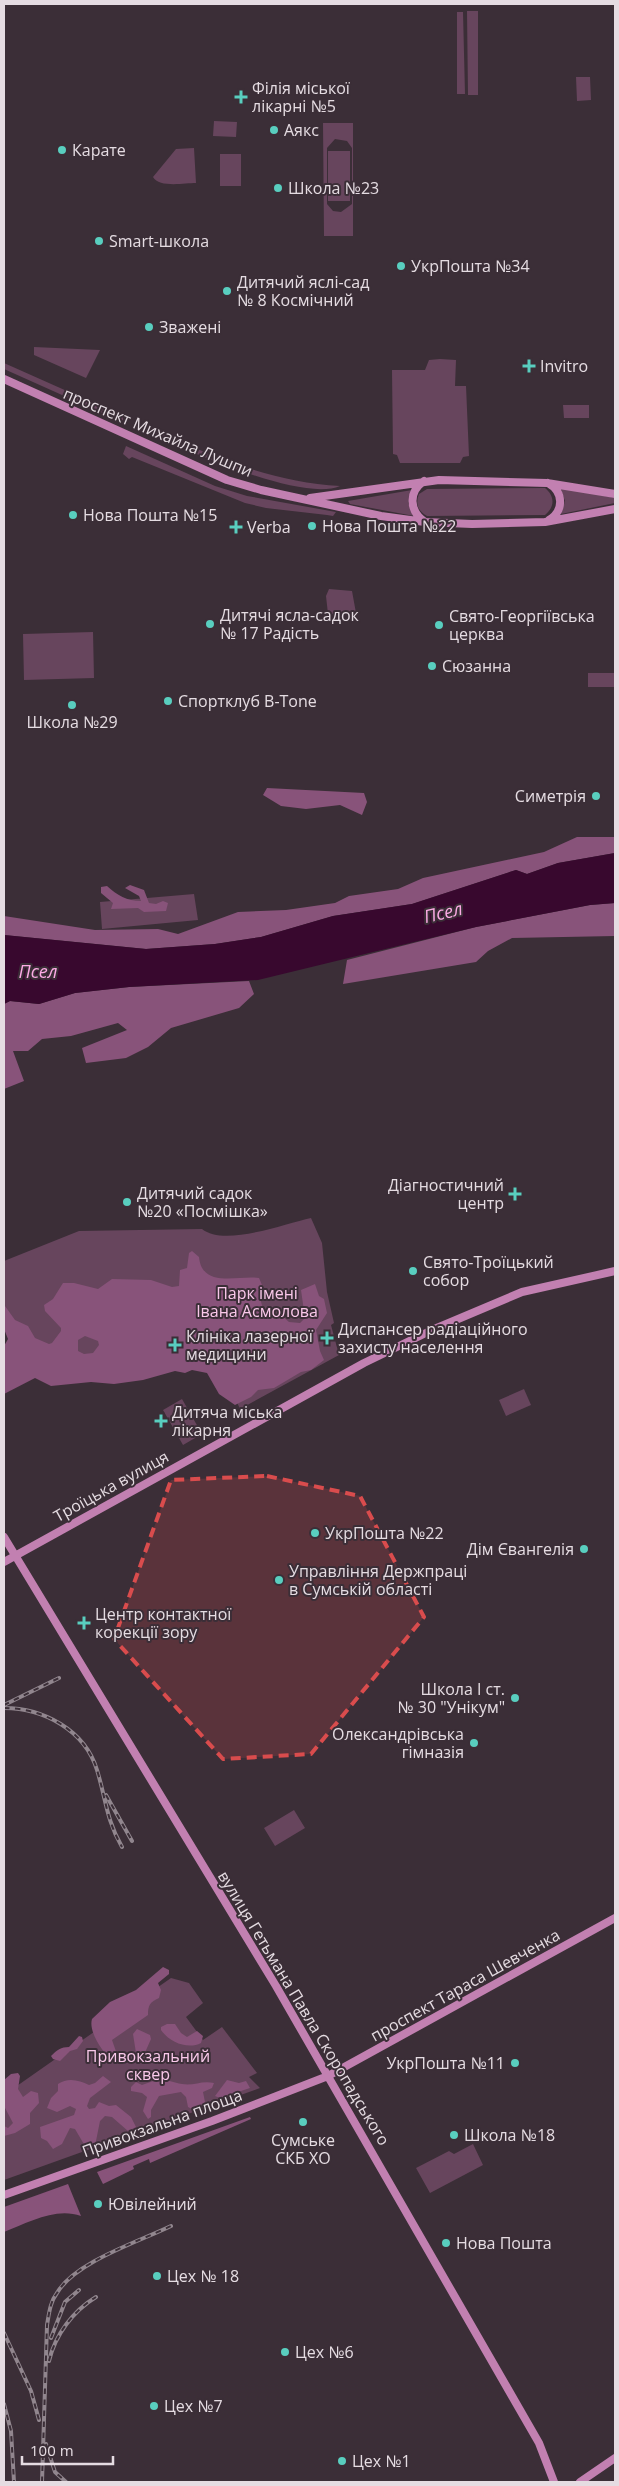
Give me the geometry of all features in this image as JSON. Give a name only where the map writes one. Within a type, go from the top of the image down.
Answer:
[{"type":"main road","name":"проспект Михайла Лушпи","points":[[4,379],[227,480],[261,490],[306,498],[381,516],[425,522],[479,524],[545,522],[615,510]]},
{"type":"main road","name":"проспект Михайла Лушпи","points":[[306,498],[424,481],[547,483],[615,494]]},
{"type":"main road","points":[[424,481],[414,490],[412,503],[417,515],[425,522]]},
{"type":"main road","points":[[545,522],[556,515],[560,503],[557,491],[547,483]]},
{"type":"main road","name":"Троїцька вулиця","points":[[4,1562],[355,1368],[423,1334],[522,1292],[615,1271]]},
{"type":"main road","name":"вулиця Гетьмана Павла Скоропадського","points":[[4,1536],[193,1848],[328,2076],[539,2443],[554,2482]]},
{"type":"main road","name":"проспект Тараса Шевченка","points":[[328,2076],[615,1918]]},
{"type":"main road","name":"Привокзальна площа","points":[[4,2195],[328,2076]]},
{"type":"main road","points":[[580,2482],[615,2458]]},
{"type":"highlighted area","points":[[267,1476],[360,1496],[424,1617],[311,1754],[223,1759],[114,1639],[171,1480]]},
{"type":"green space","points":[[467,11],[478,11],[478,95],[468,95]]},
{"type":"green space","points":[[457,12],[463,12],[465,94],[457,94]]},
{"type":"green space","points":[[576,77],[590,77],[591,100],[577,101]]},
{"type":"green space","points":[[214,121],[237,122],[236,137],[213,136]]},
{"type":"green space","points":[[323,123],[353,123],[353,236],[324,236]],"holes":[[[335,139],[347,141],[352,148],[352,204],[341,212],[333,211],[327,204],[327,148]]]},
{"type":"green space","points":[[194,148],[196,183],[166,184],[153,177],[176,149]]},
{"type":"green space","points":[[328,151],[350,151],[350,201],[328,201]]},
{"type":"green space","points":[[220,154],[241,154],[241,186],[220,186]]},
{"type":"green space","points":[[34,347],[100,350],[86,378],[34,355]]},
{"type":"green space","points":[[429,360],[456,360],[455,386],[466,386],[469,456],[463,457],[460,463],[400,463],[397,455],[393,454],[392,370],[425,370]]},
{"type":"green space","points":[[4,363],[123,416],[123,420],[120,421],[4,369]]},
{"type":"green space","points":[[563,405],[589,405],[589,418],[564,418]]},
{"type":"green space","points":[[145,426],[216,457],[264,473],[289,479],[340,486],[322,489],[298,487],[271,481],[161,439],[143,431],[142,428]]},
{"type":"green space","points":[[126,446],[215,486],[247,496],[336,512],[333,516],[266,508],[245,503],[132,457],[129,459],[123,454]]},
{"type":"green space","points":[[560,487],[615,498],[615,503],[561,514],[565,501]]},
{"type":"green space","points":[[545,488],[551,494],[552,505],[545,515],[427,516],[421,512],[417,504],[419,494],[427,489]]},
{"type":"green space","points":[[412,490],[408,503],[414,516],[350,504],[348,501]]},
{"type":"green space","points":[[329,589],[352,591],[356,613],[328,614],[326,596]]},
{"type":"green space","points":[[93,632],[94,678],[24,680],[23,634]]},
{"type":"green space","points":[[588,673],[615,673],[615,687],[588,687]]},
{"type":"green space","points":[[267,788],[364,793],[367,802],[362,815],[340,805],[306,809],[281,806],[263,795]]},
{"type":"green space","points":[[577,837],[615,837],[615,853],[558,863],[527,874],[516,870],[412,904],[333,916],[261,937],[215,944],[146,949],[4,935],[4,916],[95,930],[158,929],[178,934],[238,912],[286,910],[335,903],[349,896],[398,889],[423,878],[544,852]]},
{"type":"green space","points":[[130,885],[144,890],[149,903],[156,904],[163,901],[168,903],[166,911],[144,912],[138,908],[111,909],[113,903],[101,893],[101,887],[107,886],[122,897],[141,901],[139,896],[125,888]]},
{"type":"green space","points":[[194,894],[198,920],[102,929],[100,902]]},
{"type":"green space","points":[[615,903],[615,936],[512,938],[488,951],[476,962],[343,984],[347,960],[476,927],[590,905]]},
{"type":"green space","points":[[249,981],[254,994],[239,1008],[171,1028],[148,1047],[126,1058],[86,1063],[82,1048],[127,1030],[118,1023],[71,1036],[42,1039],[28,1051],[13,1051],[24,1081],[4,1089],[4,1004],[10,1001],[39,1004],[75,993],[129,987]]},
{"type":"green space","name":"Парк імені Івана Асмолова","points":[[311,1218],[322,1243],[327,1292],[334,1323],[331,1325],[339,1355],[240,1409],[217,1358],[93,1359],[21,1347],[4,1323],[4,1261],[79,1231],[202,1229],[212,1234],[225,1236],[270,1229]]},
{"type":"green space","points":[[192,1251],[199,1257],[202,1267],[214,1277],[259,1278],[262,1285],[260,1292],[262,1306],[265,1312],[281,1315],[289,1322],[300,1323],[305,1318],[301,1290],[315,1284],[319,1296],[324,1299],[327,1313],[316,1330],[320,1351],[324,1360],[311,1370],[301,1372],[274,1388],[258,1390],[251,1397],[235,1405],[219,1394],[207,1373],[192,1370],[185,1373],[175,1371],[143,1380],[114,1384],[91,1382],[51,1386],[35,1378],[4,1394],[4,1346],[8,1339],[4,1329],[5,1306],[15,1320],[28,1326],[35,1338],[49,1344],[52,1343],[61,1331],[61,1328],[45,1311],[44,1305],[53,1299],[63,1283],[74,1283],[98,1289],[112,1279],[151,1280],[172,1287],[179,1286],[180,1270],[187,1268],[189,1253]],"holes":[[[85,1336],[98,1341],[99,1345],[93,1353],[84,1354],[78,1351],[78,1340]]]},
{"type":"green space","points":[[524,1389],[531,1405],[506,1416],[499,1400]]},
{"type":"green space","points":[[182,1399],[202,1434],[183,1445],[163,1410]]},
{"type":"green space","points":[[294,1810],[305,1828],[275,1846],[264,1828]]},
{"type":"green space","points":[[163,1967],[169,1970],[169,1974],[158,1983],[161,1990],[159,1998],[150,2004],[148,2015],[112,2040],[119,2060],[115,2063],[106,2055],[98,2043],[92,2030],[92,2019],[110,2002],[136,1990]]},
{"type":"green space","name":"Привокзальний сквер","points":[[171,1978],[189,1983],[203,2003],[186,2017],[203,2040],[222,2027],[257,2073],[249,2077],[260,2088],[4,2180],[4,2095]]},
{"type":"green space","points":[[167,2024],[175,2024],[181,2033],[187,2037],[197,2031],[203,2036],[201,2043],[190,2046],[179,2044],[161,2030],[161,2027]]},
{"type":"green space","points":[[137,2029],[150,2035],[151,2039],[143,2057],[136,2053],[133,2034]]},
{"type":"green space","points":[[79,2036],[82,2037],[83,2041],[77,2049],[70,2051],[60,2061],[53,2059],[51,2056],[55,2052],[61,2048],[69,2047]]},
{"type":"green space","points":[[18,2073],[20,2076],[18,2089],[23,2097],[31,2091],[38,2093],[39,2103],[30,2113],[30,2124],[15,2133],[4,2136],[4,2126],[8,2128],[13,2123],[4,2106],[4,2080],[11,2074]]},
{"type":"green space","points":[[103,2076],[111,2082],[90,2098],[87,2106],[89,2109],[95,2108],[99,2102],[109,2106],[116,2105],[131,2117],[136,2127],[128,2131],[112,2117],[105,2116],[100,2121],[96,2141],[92,2147],[85,2146],[75,2129],[70,2128],[62,2144],[53,2149],[47,2141],[41,2138],[40,2127],[74,2115],[76,2109],[70,2106],[57,2112],[47,2108],[51,2098],[58,2091],[58,2084],[66,2080],[74,2080],[89,2085],[95,2083]]},
{"type":"green space","points":[[159,2079],[186,2084],[214,2083],[212,2088],[203,2092],[205,2102],[194,2110],[188,2107],[186,2097],[181,2092],[159,2096],[151,2110],[151,2117],[148,2119],[143,2111],[147,2097],[142,2093],[131,2091],[131,2087],[136,2082],[142,2085]]},
{"type":"green space","points":[[227,2080],[239,2083],[246,2081],[250,2088],[220,2098],[215,2096]]},
{"type":"green space","points":[[250,2117],[251,2119],[150,2163],[149,2159],[133,2166],[134,2169],[103,2184],[97,2172]]},
{"type":"green space","points":[[473,2144],[483,2165],[430,2193],[416,2168],[449,2151],[454,2154]]},
{"type":"green space","points":[[68,2184],[81,2216],[61,2213],[42,2217],[4,2232],[4,2207]]},
{"type":"water","name":"Псел","points":[[615,853],[615,903],[590,905],[476,927],[258,980],[129,987],[75,993],[39,1004],[10,1001],[4,1004],[4,935],[146,949],[215,944],[261,937],[333,916],[412,904],[516,870],[527,874],[558,863]]},
{"type":"railway","points":[[4,1705],[59,1678]]},
{"type":"railway","points":[[4,1708],[19,1709],[47,1717],[61,1724],[83,1743],[97,1770],[109,1818],[122,1847]]},
{"type":"railway","points":[[106,1795],[132,1841]]},
{"type":"railway","points":[[42,2482],[47,2325],[53,2300],[66,2282],[92,2262],[171,2226]]},
{"type":"railway","points":[[51,2338],[65,2302],[79,2290]]},
{"type":"railway","points":[[49,2361],[60,2333],[66,2324],[80,2309],[96,2297]]},
{"type":"railway","points":[[4,2333],[31,2391],[39,2420]]},
{"type":"railway","points":[[4,2404],[11,2431],[14,2482]]},
{"type":"railway","points":[[46,2444],[55,2472],[66,2482]]},
{"type":"place","name":"Філія міської лікарні №5","points":[[241,97]]},
{"type":"place","name":"Аякс","points":[[274,130]]},
{"type":"place","name":"Карате","points":[[62,150]]},
{"type":"place","name":"Школа №23","points":[[278,188]]},
{"type":"place","name":"Smart-школа","points":[[99,241]]},
{"type":"place","name":"УкрПошта №34","points":[[401,266]]},
{"type":"place","name":"Дитячий яслі-сад № 8 Космічний","points":[[227,291]]},
{"type":"place","name":"Зважені","points":[[149,327]]},
{"type":"place","name":"Invitro","points":[[529,366]]},
{"type":"place","name":"Нова Пошта №15","points":[[73,515]]},
{"type":"place","name":"Нова Пошта №22","points":[[312,526]]},
{"type":"place","name":"Verba","points":[[236,527]]},
{"type":"place","name":"Дитячі ясла-садок № 17 Радість","points":[[210,624]]},
{"type":"place","name":"Свято-Георгіївська церква","points":[[439,625]]},
{"type":"place","name":"Сюзанна","points":[[432,666]]},
{"type":"place","name":"Спортклуб B-Tone","points":[[168,701]]},
{"type":"place","name":"Школа №29","points":[[72,705]]},
{"type":"place","name":"Симетрія","points":[[596,796]]},
{"type":"place","name":"Діагностичний центр","points":[[515,1194]]},
{"type":"place","name":"Дитячий садок №20 «Посмішка»","points":[[127,1202]]},
{"type":"place","name":"Свято-Троїцький собор","points":[[413,1271]]},
{"type":"place","name":"Диспансер радіаційного захисту населення","points":[[327,1338]]},
{"type":"place","name":"Клініка лазерної медицини","points":[[175,1345]]},
{"type":"place","name":"Дитяча міська лікарня","points":[[161,1421]]},
{"type":"place","name":"УкрПошта №22","points":[[315,1533]]},
{"type":"place","name":"Дім Євангелія","points":[[584,1549]]},
{"type":"place","name":"Управління Держпраці в Сумській області","points":[[279,1580]]},
{"type":"place","name":"Центр контактної корекції зору","points":[[84,1623]]},
{"type":"place","name":"Школа І ст. № 30 \"Унікум\"","points":[[515,1698]]},
{"type":"place","name":"Олександрівська гімназія","points":[[474,1743]]},
{"type":"place","name":"УкрПошта №11","points":[[515,2063]]},
{"type":"place","name":"Сумське СКБ ХО","points":[[303,2122]]},
{"type":"place","name":"Школа №18","points":[[454,2135]]},
{"type":"place","name":"Ювілейний","points":[[98,2204]]},
{"type":"place","name":"Нова Пошта","points":[[446,2243]]},
{"type":"place","name":"Цех № 18","points":[[157,2276]]},
{"type":"place","name":"Цех №6","points":[[285,2352]]},
{"type":"place","name":"Цех №7","points":[[154,2406]]},
{"type":"place","name":"Цех №1","points":[[342,2461]]}]
